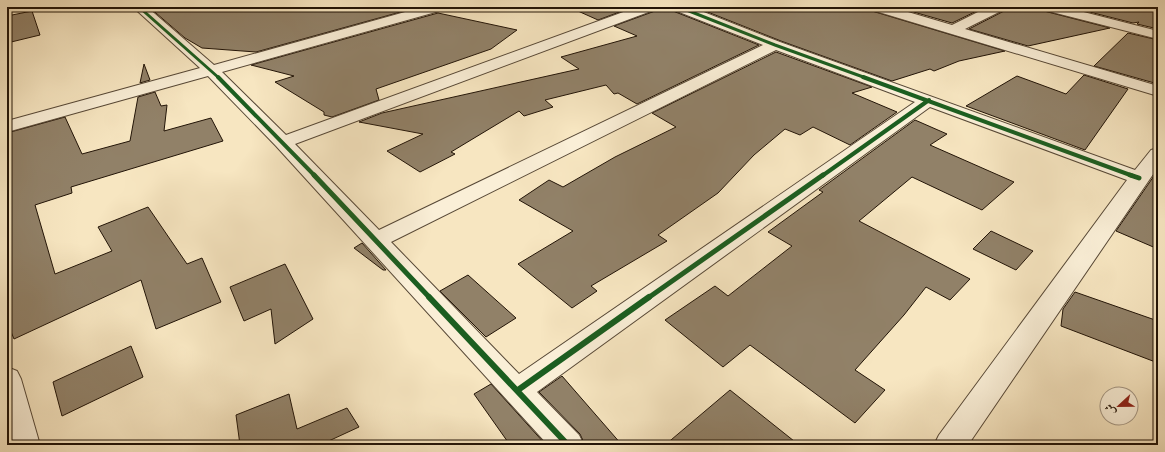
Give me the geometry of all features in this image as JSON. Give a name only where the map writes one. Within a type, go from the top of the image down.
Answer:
[{"type":"street","points":[[139,7],[210,70],[283,142],[377,240],[568,445]]},
{"type":"street","points":[[7,127],[438,7]]},
{"type":"street","points":[[283,142],[649,7]]},
{"type":"street","points":[[679,7],[775,45],[1139,178]]},
{"type":"street","points":[[877,7],[1158,91]]},
{"type":"street","points":[[954,30],[998,7]]},
{"type":"street","points":[[1049,7],[1158,35]]},
{"type":"street","points":[[377,240],[775,45]]},
{"type":"street","points":[[518,390],[929,100]]},
{"type":"street","points":[[950,445],[1139,178],[1158,154]]},
{"type":"street","points":[[7,379],[24,445]]},
{"type":"building","points":[[149,7],[415,8],[256,52],[202,48],[185,38]]},
{"type":"building","points":[[569,7],[633,7],[598,20]]},
{"type":"building","points":[[656,7],[672,7],[673,11],[759,45],[637,104],[618,93],[614,94],[606,85],[545,100],[553,107],[524,116],[519,111],[451,152],[455,154],[420,172],[387,151],[423,134],[359,122],[382,113],[579,69],[561,57],[637,36],[614,26],[655,11]]},
{"type":"building","points":[[695,7],[870,7],[872,11],[1005,51],[959,61],[934,71],[930,69],[892,81],[781,41]]},
{"type":"building","points":[[896,7],[985,7],[952,23]]},
{"type":"building","points":[[1005,7],[1042,7],[1044,11],[1110,28],[1028,46],[969,29],[1004,11]]},
{"type":"building","points":[[1070,7],[1158,7],[1158,29],[1137,24],[1139,22],[1133,23]]},
{"type":"building","points":[[32,11],[40,35],[7,43],[7,16]]},
{"type":"building","points":[[438,13],[517,30],[491,49],[376,89],[379,100],[332,117],[324,115],[324,112],[275,82],[294,76],[251,65]]},
{"type":"building","points":[[1128,33],[1158,40],[1158,84],[1094,66]]},
{"type":"building","points":[[776,52],[872,87],[852,93],[897,112],[850,145],[813,127],[800,135],[785,129],[754,155],[718,193],[658,235],[667,241],[591,286],[597,291],[572,308],[518,264],[573,231],[519,200],[549,180],[563,187],[615,157],[676,127],[652,113]]},
{"type":"building","points":[[144,64],[150,80],[140,83]]},
{"type":"building","points":[[1084,75],[1128,89],[1085,150],[966,106],[1017,76],[1066,94]]},
{"type":"building","points":[[155,92],[161,106],[167,105],[164,131],[211,118],[223,141],[71,187],[72,193],[35,205],[55,274],[112,251],[98,227],[148,207],[187,264],[202,258],[221,302],[156,329],[141,280],[14,339],[7,322],[7,133],[65,117],[82,154],[130,141],[138,97]]},
{"type":"building","points":[[915,120],[947,134],[930,145],[1014,182],[982,210],[912,177],[859,221],[970,279],[950,300],[926,287],[904,315],[855,370],[885,390],[855,423],[750,345],[723,367],[665,320],[715,286],[728,296],[792,246],[768,232],[823,192],[819,190]]},
{"type":"building","points":[[1158,170],[1158,249],[1116,231]]},
{"type":"building","points":[[991,231],[1033,251],[1016,270],[973,249]]},
{"type":"building","points":[[362,243],[386,270],[383,270],[354,248]]},
{"type":"building","points":[[285,264],[313,319],[275,344],[271,309],[244,321],[230,287]]},
{"type":"building","points":[[468,275],[516,318],[486,337],[440,291]]},
{"type":"building","points":[[1075,292],[1158,321],[1158,363],[1061,326],[1063,309]]},
{"type":"building","points":[[131,346],[143,377],[62,416],[53,382]]},
{"type":"building","points":[[562,376],[622,445],[585,445],[580,434],[539,392]]},
{"type":"building","points":[[491,384],[546,445],[510,445],[474,394]]},
{"type":"building","points":[[730,390],[799,445],[665,445]]},
{"type":"building","points":[[289,394],[297,429],[347,408],[359,427],[320,445],[240,445],[236,415]]},
{"type":"cycle path","points":[[139,7],[211,70],[283,142],[568,445]]},
{"type":"cycle path","points":[[679,7],[775,45],[1139,178]]},
{"type":"cycle path","points":[[518,390],[929,100]]}]
